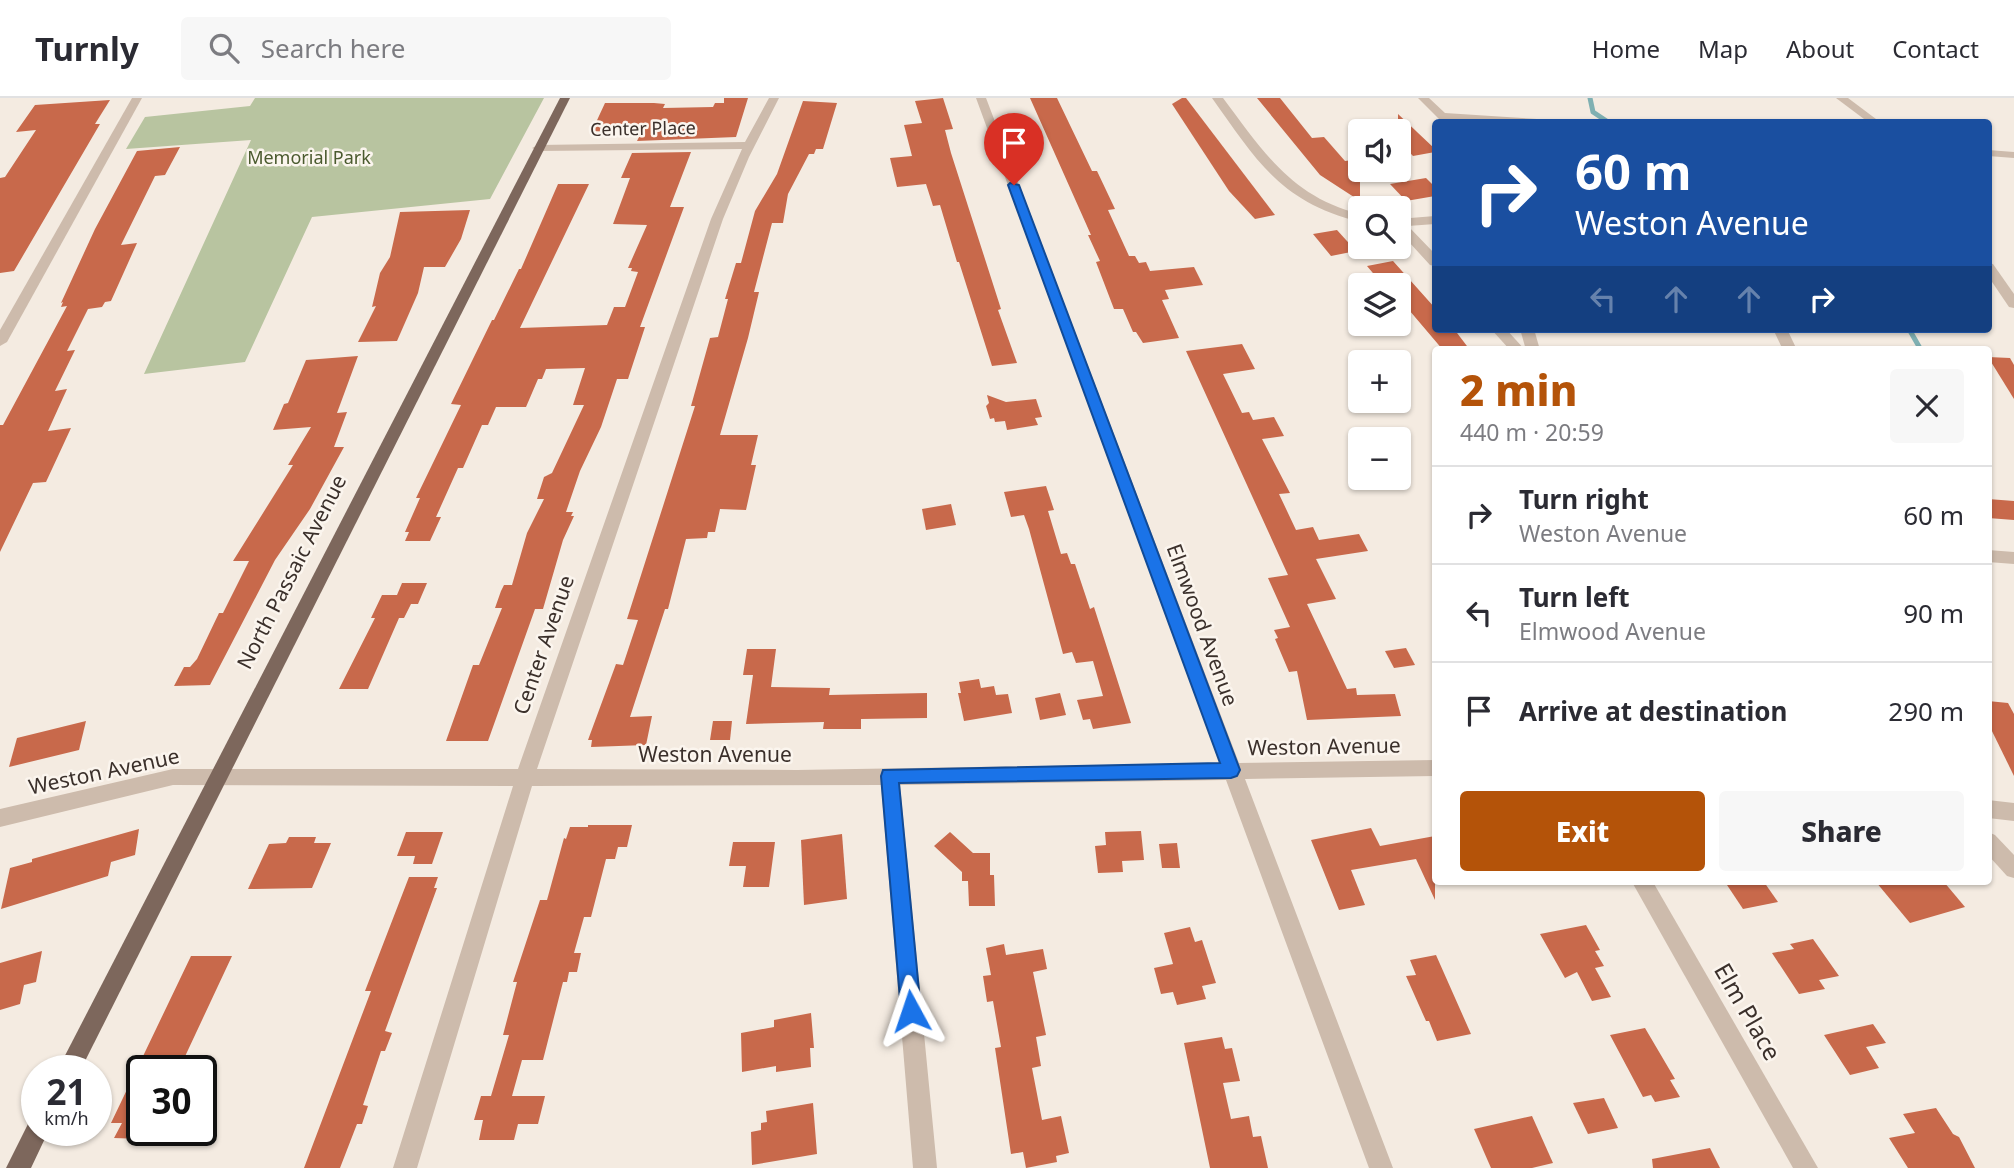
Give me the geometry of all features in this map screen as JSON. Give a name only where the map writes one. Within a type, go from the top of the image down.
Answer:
[{"type":"main road","name":"North Passaic Avenue","points":[[76,1055],[565,98]]},
{"type":"main road","points":[[18,1168],[29,1146]]},
{"type":"street","points":[[0,342],[137,98]]},
{"type":"street","name":"Center Avenue","points":[[405,1168],[524,777],[717,219],[749,145],[774,98]]},
{"type":"street","name":"Elmwood Avenue","points":[[981,98],[1381,1168]]},
{"type":"street","points":[[1217,98],[1283,183],[1312,203],[1348,214]]},
{"type":"street","points":[[1423,98],[1445,119]]},
{"type":"street","points":[[1841,98],[1870,119]]},
{"type":"street","name":"Center Place","points":[[538,148],[749,145]]},
{"type":"street","points":[[1992,153],[2014,155]]},
{"type":"street","points":[[1411,222],[1432,220]]},
{"type":"street","points":[[1411,236],[1432,258]]},
{"type":"street","points":[[1992,273],[2014,304]]},
{"type":"street","points":[[1502,333],[1514,346]]},
{"type":"street","points":[[1992,556],[2014,558]]},
{"type":"street","name":"Weston Avenue","points":[[0,818],[173,777],[890,776],[1432,768]]},
{"type":"street","points":[[890,776],[925,1168]]},
{"type":"street","points":[[1992,809],[2014,812]]},
{"type":"street","points":[[1992,845],[2014,869]]},
{"type":"street","name":"Elm Place","points":[[1644,885],[1806,1168]]},
{"type":"green space","name":"Memorial Park","points":[[255,98],[544,98],[490,199],[312,217],[245,362],[144,374],[251,140],[126,149],[145,117],[250,106]]},
{"type":"building","points":[[724,98],[748,98],[736,137],[637,141],[641,133],[592,131],[605,103],[665,104],[663,108],[713,107],[715,103],[724,103]]},
{"type":"building","points":[[943,98],[953,129],[945,130],[951,153],[1001,309],[998,310],[1017,363],[992,366],[940,205],[933,206],[926,184],[897,187],[890,158],[912,156],[904,125],[922,123],[915,101]]},
{"type":"building","points":[[1030,98],[1057,98],[1092,171],[1097,171],[1115,209],[1108,210],[1129,256],[1135,256],[1139,263],[1146,262],[1150,271],[1194,267],[1203,285],[1165,290],[1169,299],[1162,300],[1179,338],[1143,343],[1136,332],[1133,332],[1123,309],[1114,309],[1096,262],[1100,261],[1088,235],[1091,235]]},
{"type":"building","points":[[1186,98],[1275,215],[1255,219],[1229,191],[1172,104]]},
{"type":"building","points":[[1257,98],[1280,98],[1312,138],[1324,137],[1345,161],[1348,161],[1348,182],[1360,182],[1360,196],[1352,196],[1320,175]]},
{"type":"building","points":[[110,100],[95,124],[100,124],[14,271],[0,273],[0,178],[5,177],[36,130],[16,132],[35,105]]},
{"type":"building","points":[[803,101],[837,103],[823,149],[816,149],[814,154],[809,154],[788,194],[783,223],[772,223],[754,292],[759,292],[748,338],[720,435],[758,435],[751,465],[756,465],[746,510],[720,509],[715,532],[708,532],[707,538],[686,539],[668,609],[665,609],[630,717],[652,716],[646,745],[591,747],[592,740],[588,740],[616,664],[623,665],[638,620],[627,619],[695,406],[691,406],[710,338],[718,337],[728,299],[725,299],[736,263],[741,263],[755,211],[777,174]]},
{"type":"building","points":[[1411,126],[1432,146],[1432,153],[1413,156]]},
{"type":"building","points":[[180,147],[165,175],[155,176],[121,245],[137,243],[111,301],[105,302],[102,307],[88,309],[67,351],[75,350],[55,391],[67,389],[48,431],[71,428],[46,482],[33,483],[0,552],[0,425],[3,425],[67,306],[61,307],[63,302],[61,303],[95,229],[137,151]]},
{"type":"building","points":[[691,152],[670,207],[684,207],[640,327],[645,327],[628,379],[617,379],[601,427],[580,471],[566,512],[573,512],[571,516],[574,516],[563,540],[543,609],[535,609],[488,741],[446,741],[473,665],[479,665],[502,608],[495,608],[501,591],[504,585],[512,585],[527,533],[544,499],[537,499],[544,477],[552,473],[584,405],[573,405],[585,368],[546,369],[542,379],[538,379],[526,407],[496,407],[488,425],[482,425],[463,468],[458,468],[436,517],[441,517],[430,541],[405,541],[409,532],[405,532],[420,498],[416,498],[461,405],[451,404],[492,320],[521,269],[558,184],[589,184],[520,328],[607,325],[614,307],[625,307],[638,272],[628,268],[647,225],[613,224],[630,178],[621,178],[632,153]]},
{"type":"building","points":[[1426,178],[1432,184],[1432,197],[1411,200],[1411,196],[1401,196],[1390,184]]},
{"type":"building","points":[[470,210],[461,239],[445,267],[424,267],[418,293],[397,341],[358,342],[376,306],[372,307],[380,273],[390,257],[400,212]]},
{"type":"building","points":[[1337,230],[1348,242],[1348,253],[1331,256],[1313,234]]},
{"type":"building","points":[[1393,261],[1404,273],[1373,273],[1367,266]]},
{"type":"building","points":[[1411,281],[1432,305],[1432,333],[1457,333],[1467,346],[1440,346],[1411,312]]},
{"type":"building","points":[[1242,344],[1255,369],[1223,374],[1242,413],[1249,412],[1253,420],[1274,417],[1284,436],[1262,439],[1290,493],[1279,494],[1296,530],[1313,527],[1319,540],[1359,534],[1368,551],[1316,559],[1336,599],[1307,604],[1347,689],[1356,688],[1357,695],[1395,694],[1401,716],[1307,720],[1297,671],[1289,672],[1275,639],[1278,638],[1274,630],[1290,627],[1268,578],[1288,575],[1186,351]]},
{"type":"building","points":[[358,356],[337,413],[347,412],[334,447],[344,447],[310,509],[275,560],[210,685],[174,686],[184,667],[190,667],[197,659],[219,613],[223,613],[249,561],[233,561],[293,465],[288,465],[311,427],[273,430],[306,360]]},
{"type":"building","points":[[1992,357],[2010,358],[2014,365],[2014,399],[1992,363]]},
{"type":"building","points":[[987,395],[1006,402],[1036,399],[1042,417],[1035,418],[1038,425],[1007,430],[1005,421],[995,422],[994,418],[990,419],[986,406],[989,403]]},
{"type":"building","points":[[1046,486],[1054,510],[1048,511],[1061,554],[1067,553],[1071,564],[1075,564],[1090,609],[1094,607],[1131,723],[1093,729],[1090,719],[1083,720],[1077,700],[1103,696],[1093,661],[1076,663],[1072,652],[1063,654],[1024,515],[1011,517],[1004,492]]},
{"type":"building","points":[[1992,499],[2014,501],[2014,520],[1992,518]]},
{"type":"building","points":[[951,504],[956,525],[926,530],[922,509]]},
{"type":"building","points":[[402,583],[427,583],[418,604],[411,604],[404,618],[399,618],[368,689],[339,689],[375,618],[371,618],[382,595],[397,595]]},
{"type":"building","points":[[1406,648],[1415,665],[1394,668],[1385,651]]},
{"type":"building","points":[[747,649],[776,649],[771,687],[830,688],[829,695],[927,693],[927,718],[861,719],[861,729],[823,729],[824,722],[746,724],[753,675],[743,675]]},
{"type":"building","points":[[979,679],[981,688],[994,686],[996,695],[1008,694],[1012,713],[964,721],[958,693],[961,693],[959,682]]},
{"type":"building","points":[[1060,693],[1066,715],[1040,720],[1035,698]]},
{"type":"building","points":[[1992,701],[2008,703],[2014,714],[2014,776],[1992,731]]},
{"type":"building","points":[[86,721],[79,750],[9,767],[17,738]]},
{"type":"building","points":[[713,721],[732,721],[730,740],[710,740]]},
{"type":"building","points":[[632,825],[627,847],[618,847],[615,859],[606,859],[591,917],[584,917],[574,953],[581,953],[577,972],[569,972],[567,982],[563,982],[543,1060],[522,1060],[512,1096],[545,1096],[538,1124],[518,1124],[514,1140],[479,1140],[483,1120],[474,1120],[481,1096],[491,1096],[509,1035],[503,1035],[517,982],[513,982],[540,900],[547,900],[564,838],[566,839],[570,827]]},
{"type":"building","points":[[1371,828],[1380,846],[1432,837],[1432,885],[1435,885],[1435,900],[1416,859],[1351,870],[1365,905],[1339,910],[1311,840]]},
{"type":"building","points":[[139,829],[135,855],[111,862],[108,876],[1,909],[10,868],[32,862],[32,859]]},
{"type":"building","points":[[1141,831],[1144,860],[1122,861],[1123,872],[1098,873],[1095,846],[1106,845],[1105,832]]},
{"type":"building","points":[[406,832],[443,832],[432,864],[413,864],[415,856],[397,856]]},
{"type":"building","points":[[950,832],[973,853],[990,853],[995,906],[969,906],[968,881],[962,881],[962,872],[934,846]]},
{"type":"building","points":[[842,834],[847,899],[804,905],[801,840]]},
{"type":"building","points":[[289,837],[316,837],[314,843],[331,843],[312,888],[248,889],[269,844],[286,843]]},
{"type":"building","points":[[733,842],[775,842],[769,887],[743,887],[746,866],[729,866]]},
{"type":"building","points":[[1177,843],[1180,868],[1162,868],[1159,844]]},
{"type":"building","points":[[409,877],[438,877],[434,888],[437,888],[385,1031],[392,1033],[385,1051],[381,1051],[363,1105],[368,1106],[362,1124],[357,1124],[340,1168],[304,1168],[371,991],[365,991]]},
{"type":"building","points":[[1727,885],[1766,885],[1778,902],[1743,909]]},
{"type":"building","points":[[1878,885],[1947,885],[1965,907],[1910,923]]},
{"type":"building","points":[[1586,925],[1600,950],[1595,951],[1604,966],[1595,968],[1611,997],[1592,1001],[1577,972],[1565,978],[1540,934]]},
{"type":"building","points":[[1190,927],[1195,942],[1202,940],[1216,983],[1202,986],[1206,999],[1177,1005],[1173,992],[1161,994],[1154,968],[1173,964],[1164,933]]},
{"type":"building","points":[[1813,939],[1839,976],[1819,980],[1825,989],[1799,994],[1772,953],[1794,949],[1790,944]]},
{"type":"building","points":[[1004,944],[1006,955],[1043,949],[1047,969],[1033,972],[1046,1035],[1036,1037],[1041,1066],[1032,1068],[1042,1120],[1061,1116],[1069,1153],[1056,1156],[1057,1162],[1026,1168],[1023,1152],[1011,1154],[995,1048],[1001,1047],[993,1001],[987,1002],[983,976],[991,975],[986,948]]},
{"type":"building","points":[[42,951],[36,982],[24,985],[20,1004],[0,1010],[0,963]]},
{"type":"building","points":[[1436,955],[1471,1034],[1437,1041],[1406,976],[1416,975],[1410,960]]},
{"type":"building","points":[[191,956],[232,956],[186,1055],[144,1055]]},
{"type":"building","points":[[811,1013],[814,1048],[810,1048],[811,1067],[776,1072],[776,1066],[742,1072],[741,1033],[774,1027],[774,1020]]},
{"type":"building","points":[[1873,1024],[1886,1043],[1866,1047],[1879,1068],[1850,1075],[1824,1035]]},
{"type":"building","points":[[1645,1028],[1675,1079],[1670,1080],[1680,1097],[1655,1102],[1651,1095],[1643,1097],[1610,1035]]},
{"type":"building","points":[[1222,1037],[1225,1049],[1232,1048],[1240,1081],[1223,1083],[1231,1119],[1249,1116],[1253,1137],[1261,1136],[1268,1168],[1210,1168],[1184,1043]]},
{"type":"building","points":[[126,1092],[126,1138],[114,1138],[122,1123],[112,1121]]},
{"type":"building","points":[[1604,1098],[1618,1128],[1588,1134],[1573,1103]]},
{"type":"building","points":[[813,1103],[817,1154],[752,1165],[751,1132],[761,1130],[761,1123],[767,1122],[766,1111]]},
{"type":"building","points":[[1936,1108],[1953,1134],[1959,1137],[1975,1168],[1908,1168],[1889,1138],[1915,1133],[1903,1114]]},
{"type":"building","points":[[1532,1116],[1553,1163],[1532,1168],[1491,1168],[1474,1129]]},
{"type":"building","points":[[1710,1148],[1720,1168],[1653,1168],[1652,1159]]},
{"type":"waterway","points":[[1590,98],[1593,112],[1604,119]]},
{"type":"waterway","points":[[1911,333],[1919,346]]},
{"type":"route","points":[[911,1011],[890,776],[1231,770],[1014,185]]}]
